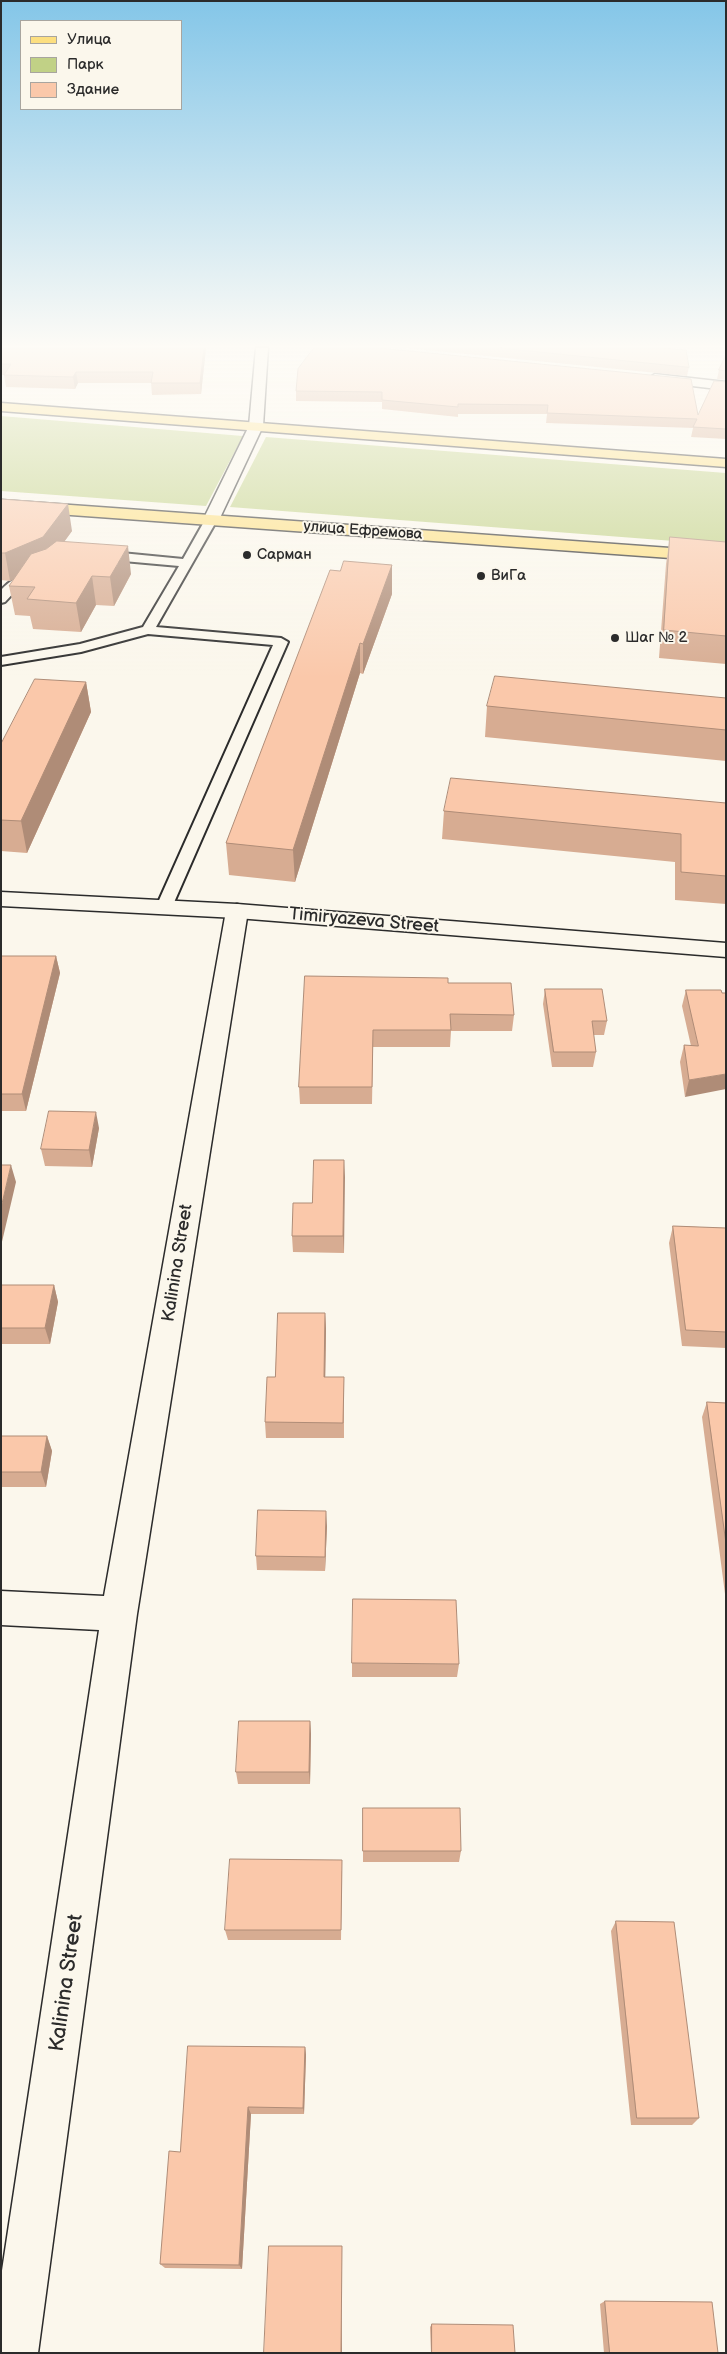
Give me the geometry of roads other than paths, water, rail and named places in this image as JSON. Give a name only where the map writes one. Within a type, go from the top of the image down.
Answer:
[{"type":"main road","points":[[661,458],[726,463]]},
{"type":"main road","name":"улица Ефремова","points":[[1,505],[726,557]]},
{"type":"street","points":[[211,520],[241,458]]},
{"type":"street","name":"Timiryazeva Street","points":[[1,899],[237,911],[726,950]]},
{"type":"street","name":"Kalinina Street","points":[[14,2353],[120,1614],[237,911]]},
{"type":"street","points":[[1,1608],[120,1614]]},
{"type":"lane","points":[[148,630],[211,520]]},
{"type":"lane","points":[[90,554],[186,563]]},
{"type":"lane","points":[[1,599],[7,589],[21,580],[47,572]]},
{"type":"lane","points":[[1,661],[80,648],[148,630],[281,642],[164,908]]},
{"type":"place","name":"Сарман","points":[[247,555]]},
{"type":"place","name":"ВиГа","points":[[481,576]]},
{"type":"place","name":"Шаг № 2","points":[[615,638]]}]
